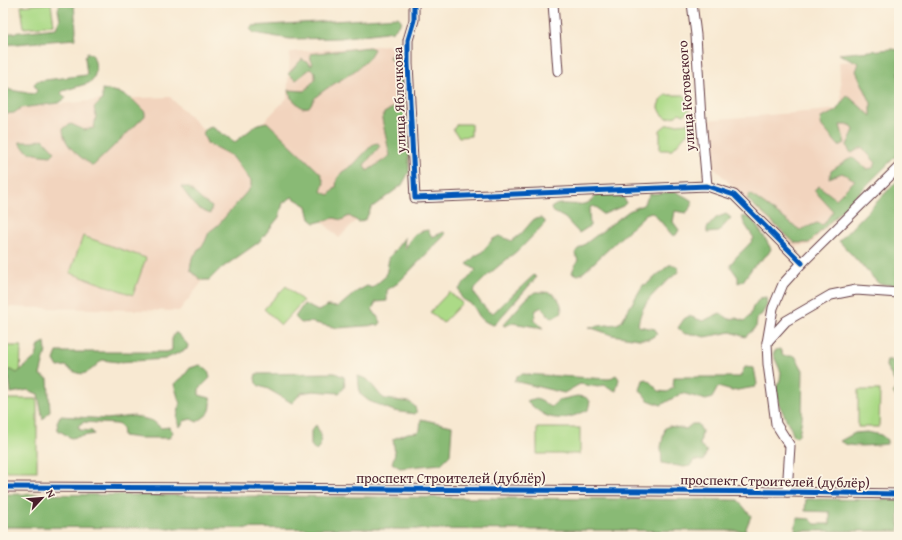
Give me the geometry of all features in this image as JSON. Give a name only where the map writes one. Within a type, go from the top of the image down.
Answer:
[{"type":"street","name":"улица Яблочкова","points":[[414,3],[414,20],[408,40],[408,64],[415,198],[707,186]]},
{"type":"street","points":[[553,3],[558,71]]},
{"type":"street","name":"улица Котовского","points":[[692,3],[696,35],[707,186]]},
{"type":"street","points":[[787,492],[790,446],[776,424],[768,364],[767,343],[773,308],[783,284],[802,263],[899,167]]},
{"type":"street","points":[[707,186],[734,195],[802,263]]},
{"type":"street","points":[[767,343],[786,321],[831,295],[856,290],[899,292]]},
{"type":"street","name":"проспект Строителей (дублёр)","points":[[3,488],[243,488],[899,494]]},
{"type":"shaded area","points":[[388,45],[399,57],[405,170],[339,238],[242,144],[287,98],[290,52]]},
{"type":"shaded area","points":[[899,57],[899,152],[810,245],[795,247],[712,166],[707,120],[842,109],[839,62]]},
{"type":"shaded area","points":[[170,97],[270,196],[179,311],[3,307],[3,110],[109,99]]},
{"type":"green space","points":[[51,3],[54,25],[24,28],[21,6]]},
{"type":"green space","points":[[60,3],[74,3],[76,30],[75,39],[3,45],[3,34],[56,28],[60,19],[58,10]]},
{"type":"green space","points":[[398,17],[401,20],[400,24],[393,31],[340,38],[290,39],[254,33],[250,29],[252,26]]},
{"type":"green space","points":[[369,47],[374,49],[364,63],[349,75],[318,95],[309,107],[302,108],[291,98],[289,90],[305,91],[315,79],[315,72],[310,69],[296,80],[288,74],[302,59],[312,66],[310,54]]},
{"type":"green space","points":[[892,49],[899,50],[899,153],[809,243],[795,243],[747,199],[750,194],[800,230],[817,223],[823,225],[833,211],[814,190],[819,186],[836,199],[855,180],[842,173],[829,178],[831,171],[852,157],[866,169],[873,168],[876,163],[862,147],[852,153],[849,151],[847,145],[854,130],[851,125],[840,125],[845,143],[839,146],[820,124],[821,118],[836,111],[847,95],[871,116],[871,103],[856,71],[859,63],[839,54]]},
{"type":"green space","points":[[87,53],[92,54],[96,66],[94,77],[89,83],[63,91],[61,93],[66,98],[59,103],[21,108],[14,113],[3,114],[3,86],[10,90],[34,94],[37,91],[34,84],[37,81],[87,75],[85,58]]},
{"type":"green space","points":[[393,54],[401,61],[409,154],[409,172],[402,185],[371,208],[366,219],[359,222],[349,216],[342,220],[334,218],[315,223],[310,219],[307,206],[292,197],[283,203],[279,217],[259,242],[219,270],[209,280],[201,280],[190,270],[192,258],[205,242],[209,232],[218,225],[251,187],[251,181],[232,156],[207,143],[203,133],[206,129],[212,127],[235,142],[258,124],[267,122],[321,174],[324,183],[321,191],[329,195],[336,187],[337,179],[342,172],[353,165],[373,144],[378,143],[380,146],[364,165],[367,171],[390,156],[382,119],[384,113],[396,106],[394,64],[389,57]]},
{"type":"green space","points":[[102,89],[118,92],[133,100],[145,112],[145,116],[93,166],[77,154],[69,145],[63,128],[71,124],[84,130],[94,128],[96,116],[94,108],[102,100]]},
{"type":"green space","points":[[666,95],[684,95],[690,103],[689,110],[684,115],[679,113],[676,116],[667,118],[662,114],[658,106],[661,99]]},
{"type":"green space","points":[[690,123],[693,127],[672,150],[660,150],[660,130],[666,125]]},
{"type":"green space","points":[[457,124],[471,124],[471,136],[459,137],[453,130]]},
{"type":"green space","points":[[43,139],[55,152],[51,156],[28,151],[21,146],[19,142],[33,142]]},
{"type":"green space","points":[[899,179],[899,212],[896,229],[899,231],[899,285],[879,284],[839,241]]},
{"type":"green space","points":[[181,187],[188,187],[212,207],[210,214],[196,206]]},
{"type":"green space","points":[[676,192],[692,201],[692,206],[686,213],[675,211],[673,222],[679,230],[676,235],[673,236],[651,212],[646,214],[584,272],[578,275],[572,273],[578,260],[575,254],[577,250],[629,211],[643,205],[650,194]]},
{"type":"green space","points":[[613,194],[624,198],[626,203],[623,206],[604,214],[602,214],[598,208],[591,206],[589,212],[590,226],[579,233],[565,218],[552,211],[551,208],[559,204],[585,204],[593,199],[595,195]]},
{"type":"green space","points":[[726,214],[731,218],[718,232],[707,233],[707,228],[716,218]]},
{"type":"green space","points":[[742,216],[751,218],[771,249],[768,254],[753,267],[743,281],[738,283],[738,277],[730,266],[735,258],[754,238],[744,223]]},
{"type":"green space","points":[[541,218],[545,221],[545,223],[523,246],[489,274],[475,288],[474,293],[481,303],[489,312],[493,313],[534,275],[536,278],[494,325],[487,322],[480,318],[473,306],[461,296],[459,289],[476,270],[467,264],[475,256],[481,253],[493,239],[499,236],[512,241],[521,234],[534,219]]},
{"type":"green space","points":[[428,230],[432,237],[444,232],[445,235],[398,283],[387,290],[387,301],[376,302],[372,309],[381,322],[379,325],[338,328],[310,322],[301,323],[295,317],[304,304],[318,311],[328,306],[337,307],[356,292],[367,286],[372,288],[386,276],[389,258],[405,237],[405,249],[409,241],[416,234]]},
{"type":"green space","points":[[83,236],[146,258],[133,295],[70,273]]},
{"type":"green space","points":[[669,265],[678,267],[678,272],[652,295],[643,309],[638,326],[655,329],[657,333],[654,336],[649,339],[639,339],[612,335],[589,327],[617,324],[621,322],[643,285],[647,284]]},
{"type":"green space","points":[[286,286],[303,301],[281,325],[264,309]]},
{"type":"green space","points":[[449,292],[462,303],[443,323],[430,312]]},
{"type":"green space","points":[[535,292],[551,293],[554,295],[560,301],[562,312],[553,318],[547,315],[542,307],[536,310],[534,320],[543,328],[512,323],[505,326],[503,325],[526,299]]},
{"type":"green space","points":[[766,297],[767,305],[757,319],[756,327],[745,337],[731,332],[705,337],[694,334],[685,334],[678,328],[684,319],[689,316],[703,321],[720,313],[729,319],[736,318],[744,321],[750,316],[753,307],[760,298]]},
{"type":"green space","points":[[175,333],[177,333],[188,345],[187,349],[165,359],[118,362],[102,360],[89,371],[81,374],[66,366],[58,367],[54,360],[57,352],[167,352],[172,350],[172,339]]},
{"type":"green space","points":[[45,342],[46,351],[40,375],[48,379],[50,411],[43,420],[38,394],[28,390],[11,393],[9,378],[3,377],[3,366],[6,370],[12,370],[17,373],[36,357],[39,345]]},
{"type":"green space","points":[[3,346],[21,346],[20,380],[3,380]]},
{"type":"green space","points":[[780,349],[783,356],[795,356],[803,370],[802,418],[799,435],[797,437],[792,435],[792,431],[779,404],[776,388],[780,380],[781,372],[773,354],[776,350]]},
{"type":"green space","points":[[887,360],[892,360],[894,366],[899,366],[899,402],[893,392],[897,386],[886,366]]},
{"type":"green space","points":[[200,365],[208,371],[210,378],[199,389],[199,395],[210,398],[211,407],[209,413],[197,422],[191,419],[184,421],[180,427],[177,418],[180,404],[174,384],[183,377],[190,368]]},
{"type":"green space","points":[[745,367],[754,368],[757,384],[755,387],[732,391],[718,387],[712,398],[706,400],[682,393],[661,405],[648,400],[640,390],[643,380],[647,379],[659,391],[667,392],[673,388],[674,377],[740,377]]},
{"type":"green space","points":[[335,373],[344,377],[345,382],[343,389],[339,393],[313,391],[301,393],[292,403],[268,389],[259,386],[256,383],[255,378],[256,374]]},
{"type":"green space","points":[[523,374],[609,379],[616,375],[619,379],[616,391],[604,385],[598,387],[580,384],[564,393],[514,381],[517,376]]},
{"type":"green space","points":[[358,376],[367,379],[385,399],[409,402],[415,408],[416,413],[394,411],[369,401],[360,394]]},
{"type":"green space","points":[[858,390],[880,390],[879,427],[858,427]]},
{"type":"green space","points":[[577,396],[585,397],[590,401],[588,410],[573,416],[562,418],[545,415],[527,401],[537,399],[551,407],[559,400]]},
{"type":"green space","points":[[3,399],[37,399],[37,471],[3,471]]},
{"type":"green space","points":[[60,416],[107,419],[134,416],[153,421],[161,428],[169,427],[173,432],[169,438],[139,438],[123,436],[122,427],[117,424],[83,422],[78,426],[80,430],[92,431],[94,434],[71,438],[58,430],[57,422]]},
{"type":"green space","points":[[421,419],[452,426],[450,455],[441,464],[400,468],[392,463],[395,454],[393,439],[408,433],[418,432],[420,430]]},
{"type":"green space","points":[[692,424],[698,424],[702,431],[700,445],[707,451],[703,461],[694,460],[690,466],[684,467],[662,463],[661,447],[665,428],[669,426],[686,429]]},
{"type":"green space","points":[[316,425],[321,435],[320,447],[316,451],[311,445],[311,431]]},
{"type":"green space","points":[[537,428],[580,428],[580,454],[537,454]]},
{"type":"green space","points":[[867,432],[881,435],[887,440],[887,444],[855,446],[840,441],[855,433]]},
{"type":"green space","points":[[3,494],[738,500],[751,516],[745,531],[3,527]]},
{"type":"green space","points":[[806,499],[899,500],[899,531],[795,531],[797,518],[810,519],[815,524],[830,524],[830,512],[805,511]]},
{"type":"cycle path","points":[[414,3],[414,20],[408,40],[408,64],[415,198],[707,186],[734,195],[802,263]]},
{"type":"cycle path","points":[[3,487],[899,494]]}]
